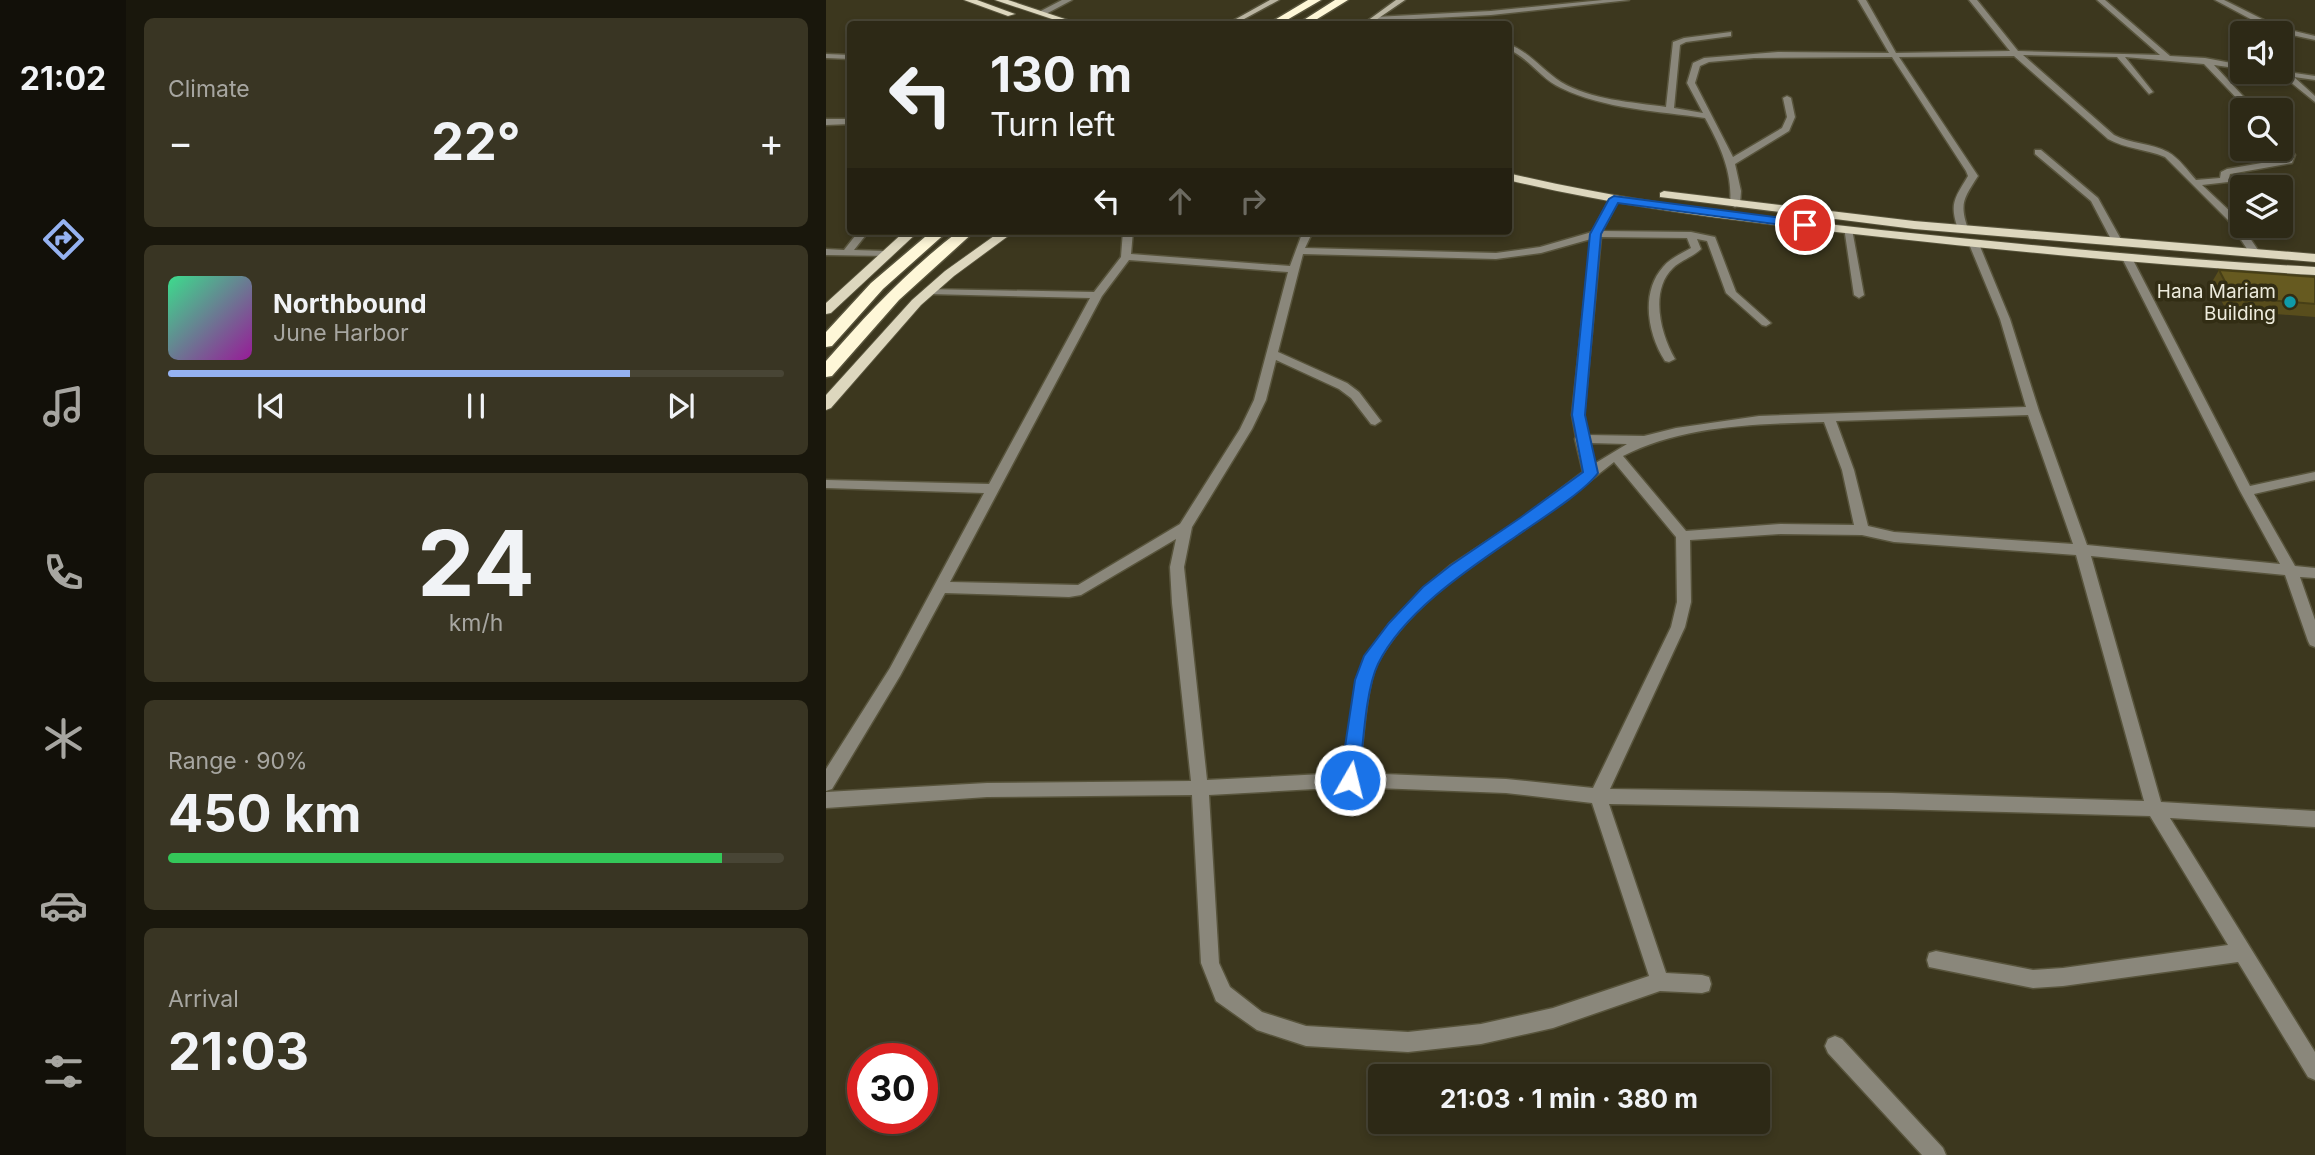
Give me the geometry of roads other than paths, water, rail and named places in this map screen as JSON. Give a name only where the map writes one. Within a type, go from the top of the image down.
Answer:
[{"type":"highway","points":[[1278,21],[1316,0]]},
{"type":"highway","points":[[1308,21],[1343,0]]},
{"type":"highway","points":[[826,342],[877,286],[936,235]]},
{"type":"highway","points":[[826,372],[904,285],[937,254],[963,235]]},
{"type":"main road","points":[[968,0],[1033,21]]},
{"type":"main road","points":[[999,0],[1066,21]]},
{"type":"main road","points":[[1512,166],[1620,188],[1735,204],[1847,229],[2127,258],[2315,271]]},
{"type":"main road","points":[[1512,177],[1614,199],[1784,216],[2315,258]]},
{"type":"main road","points":[[826,310],[908,235]]},
{"type":"main road","points":[[826,405],[870,352],[929,291],[961,264],[1003,235]]},
{"type":"street","points":[[1041,13],[1068,0]]},
{"type":"street","points":[[1236,21],[1275,0]]},
{"type":"street","points":[[1371,21],[1401,0]]},
{"type":"street","points":[[1375,19],[1491,13],[1625,0]]},
{"type":"street","points":[[1862,0],[1894,55],[1971,171],[1973,176],[1956,200],[1955,209],[1963,229]]},
{"type":"street","points":[[1973,0],[2016,53],[2116,141],[2162,151],[2232,218],[2255,253]]},
{"type":"street","points":[[2101,0],[2167,57]]},
{"type":"street","points":[[2219,0],[2276,29],[2315,38]]},
{"type":"street","points":[[1483,7],[1491,13]]},
{"type":"street","points":[[1402,18],[1414,21]]},
{"type":"street","points":[[1670,110],[1676,44],[1684,40],[1728,34]]},
{"type":"street","points":[[1512,48],[1525,54],[1545,75],[1567,89],[1706,117]]},
{"type":"street","points":[[1735,204],[1738,193],[1731,162],[1691,83],[1696,65],[1707,60],[1805,54],[2016,53],[2167,57],[2230,65]]},
{"type":"street","points":[[826,56],[847,57]]},
{"type":"street","points":[[2120,56],[2149,92]]},
{"type":"street","points":[[2205,60],[2241,98]]},
{"type":"street","points":[[2293,75],[2315,78]]},
{"type":"street","points":[[2293,81],[2315,100]]},
{"type":"street","points":[[1731,162],[1786,129],[1791,117],[1787,98]]},
{"type":"street","points":[[826,122],[847,122]]},
{"type":"street","points":[[2038,152],[2087,191],[2119,243]]},
{"type":"street","points":[[2193,183],[2220,182],[2225,180],[2227,172],[2289,161]]},
{"type":"street","points":[[1591,473],[1581,439],[1578,415],[1596,234],[1614,199]]},
{"type":"street","points":[[1847,229],[1859,295]]},
{"type":"street","points":[[1299,251],[1496,256],[1541,250],[1596,234],[1691,235],[1711,239],[1731,293],[1766,323]]},
{"type":"street","points":[[847,252],[861,235]]},
{"type":"street","points":[[826,784],[895,673],[1097,295],[1126,257],[1128,235]]},
{"type":"street","points":[[1306,235],[1299,251],[1260,400],[1246,429],[1185,527],[1177,567],[1200,788],[1210,963],[1223,994],[1257,1020],[1306,1036],[1408,1042],[1481,1034],[1553,1018],[1660,982],[1702,984]]},
{"type":"street","points":[[1669,359],[1658,343],[1656,297],[1665,271],[1696,249],[1691,235]]},
{"type":"street","points":[[1974,244],[2005,319],[2033,411],[2082,550],[2155,810],[2315,1070]]},
{"type":"street","points":[[826,252],[885,254]]},
{"type":"street","points":[[1126,257],[1294,269]]},
{"type":"street","points":[[2127,258],[2246,491],[2291,571],[2315,640]]},
{"type":"street","points":[[929,291],[1097,295]]},
{"type":"street","points":[[1273,354],[1343,386],[1355,395],[1374,421]]},
{"type":"street","points":[[1350,780],[1364,680],[1370,661],[1395,627],[1456,569],[1526,522],[1615,455],[1644,440],[1676,432],[1759,420],[2033,411]]},
{"type":"street","points":[[1828,416],[1848,470],[1862,530]]},
{"type":"street","points":[[1581,439],[1644,440]]},
{"type":"street","points":[[1615,455],[1683,536],[1684,602],[1678,627],[1598,796],[1660,982]]},
{"type":"street","points":[[2246,491],[2315,476]]},
{"type":"street","points":[[826,484],[993,489]]},
{"type":"street","points":[[940,587],[1069,592],[1081,590],[1185,527]]},
{"type":"street","points":[[1683,536],[1780,529],[1862,530],[1894,537],[2082,550],[2315,573]]},
{"type":"street","points":[[826,800],[987,790],[1200,788],[1350,780],[1506,786],[1598,796],[1892,801],[2155,810],[2315,819]]},
{"type":"street","points":[[1936,960],[2032,979],[2243,952]]},
{"type":"street","points":[[1835,1046],[1936,1155]]},
{"type":"place","name":"Hana Mariam Building","points":[[2290,302]]}]
